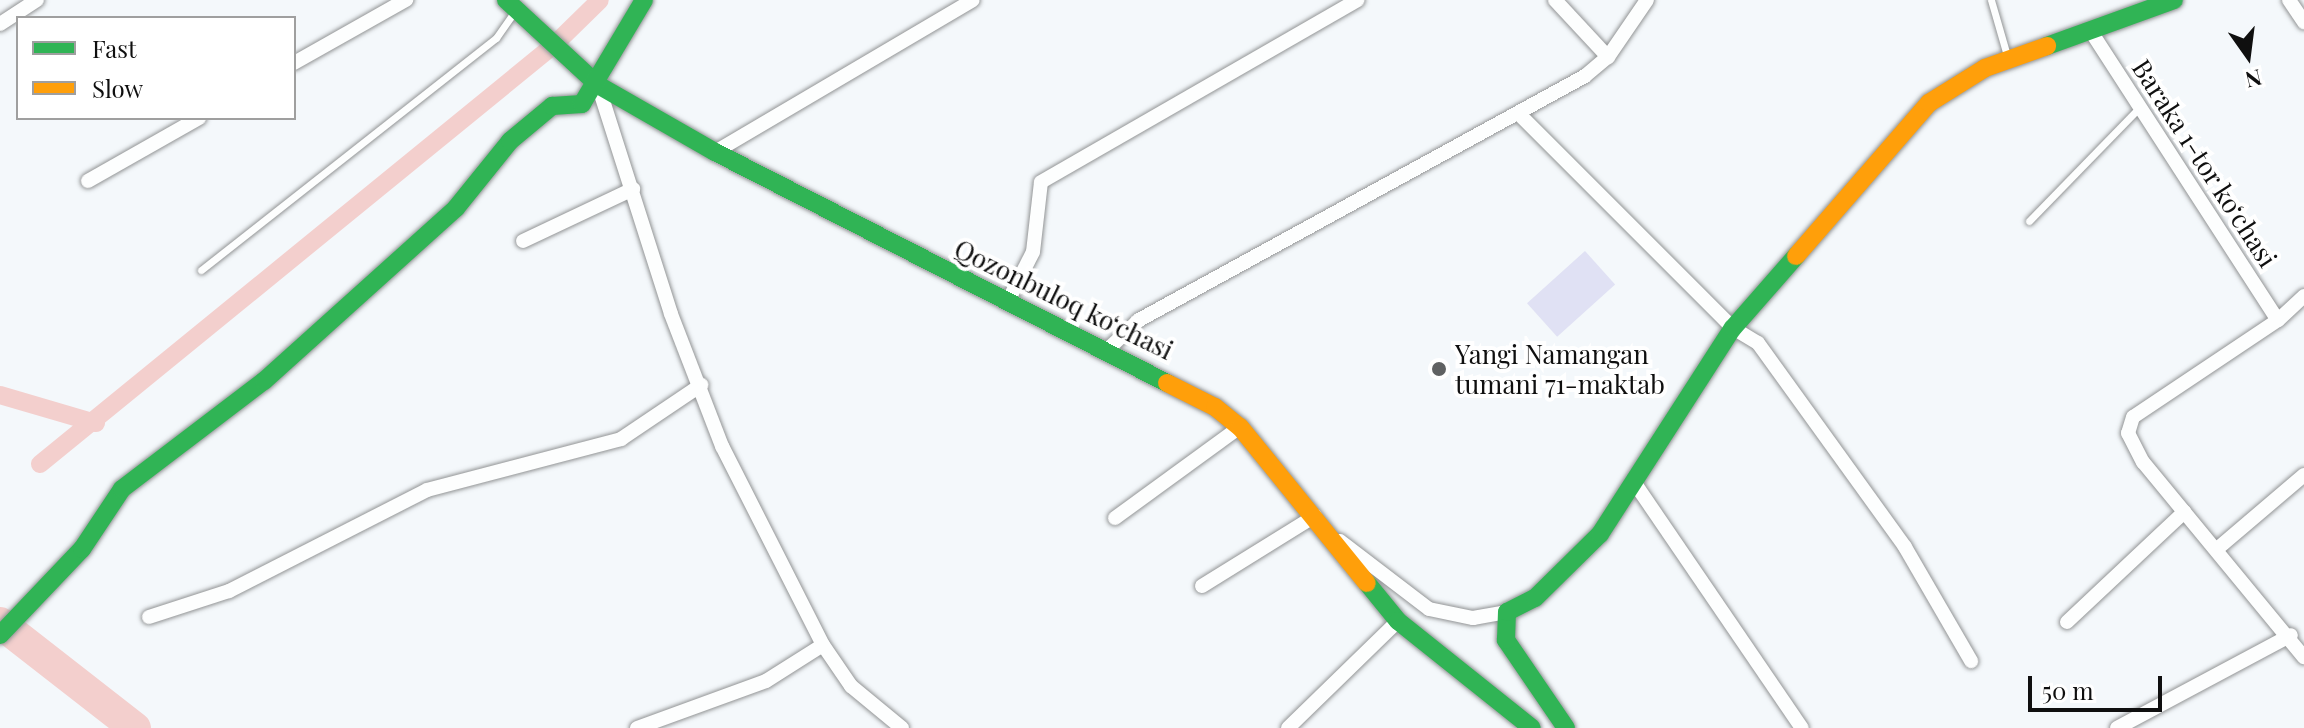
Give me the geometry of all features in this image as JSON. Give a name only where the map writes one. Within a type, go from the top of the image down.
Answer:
[{"type":"street","points":[[0,24],[37,0]]},
{"type":"street","points":[[296,62],[406,0]]},
{"type":"street","points":[[0,635],[82,549],[122,489],[264,381],[456,208],[531,123],[552,106],[582,104],[598,85],[644,0]]},
{"type":"street","points":[[715,152],[973,0]]},
{"type":"street","points":[[1008,301],[1033,252],[1041,182],[1357,0]]},
{"type":"street","points":[[1555,0],[1608,57]]},
{"type":"street","points":[[1108,349],[1139,320],[1585,76],[1608,57],[1647,0]]},
{"type":"street","points":[[1328,533],[1429,609],[1473,618],[1507,612],[1535,598],[1600,534],[1636,485],[1733,328],[1929,103],[1985,68],[2092,33],[2174,0]]},
{"type":"street","points":[[2289,0],[2304,22]]},
{"type":"street","name":"Qozonbuloq koʻchasi","points":[[517,4],[532,29],[598,85],[715,152],[1180,386],[1240,427],[1398,621],[1532,728]]},
{"type":"street","name":"Baraka 1-tor koʻchasi","points":[[2092,33],[2278,320]]},
{"type":"street","points":[[598,85],[671,314],[722,446],[823,645],[851,686],[902,728]]},
{"type":"street","points":[[1518,113],[1733,328],[1758,343],[1905,547],[1971,661]]},
{"type":"street","points":[[88,181],[195,120]]},
{"type":"street","points":[[523,241],[633,189]]},
{"type":"street","points":[[2304,296],[2278,320],[2133,417],[2128,433],[2132,447],[2291,635],[2304,657]]},
{"type":"street","points":[[149,617],[229,591],[427,490],[621,439],[701,385]]},
{"type":"street","points":[[1115,518],[1240,427]]},
{"type":"street","points":[[2217,549],[2304,475]]},
{"type":"street","points":[[1636,485],[1802,728]]},
{"type":"street","points":[[2067,622],[2184,512]]},
{"type":"street","points":[[1202,586],[1315,516]]},
{"type":"street","points":[[1507,612],[1506,640],[1566,728]]},
{"type":"street","points":[[1288,728],[1398,621]]},
{"type":"street","points":[[2117,728],[2291,635]]},
{"type":"street","points":[[637,728],[766,681],[823,645]]},
{"type":"lane","points":[[1991,0],[2008,60]]},
{"type":"lane","points":[[201,270],[496,38],[517,4]]},
{"type":"lane","points":[[2029,221],[2141,107]]},
{"type":"shaded area","points":[[1585,251],[1615,284],[1557,337],[1527,303]]},
{"type":"waterway","points":[[40,464],[554,45],[600,0]]},
{"type":"waterway","points":[[0,395],[96,423]]},
{"type":"waterway","points":[[0,623],[135,728]]},
{"type":"traffic: fast","points":[[506,0],[598,85],[715,152],[1167,383]]},
{"type":"traffic: fast","points":[[0,635],[82,549],[122,489],[264,381],[456,208],[510,141],[552,106],[582,104],[644,0]]},
{"type":"traffic: fast","points":[[2047,46],[2174,0]]},
{"type":"traffic: fast","points":[[1566,728],[1506,640],[1507,612],[1535,598],[1600,534],[1733,328],[1796,256]]},
{"type":"traffic: fast","points":[[1367,583],[1398,621],[1532,728]]},
{"type":"traffic: slow","points":[[1796,256],[1929,103],[1985,68],[2047,46]]},
{"type":"traffic: slow","points":[[1167,383],[1215,407],[1240,427],[1367,583]]},
{"type":"place","name":"Yangi Namangan tumani 71-maktab","points":[[1439,369]]}]
